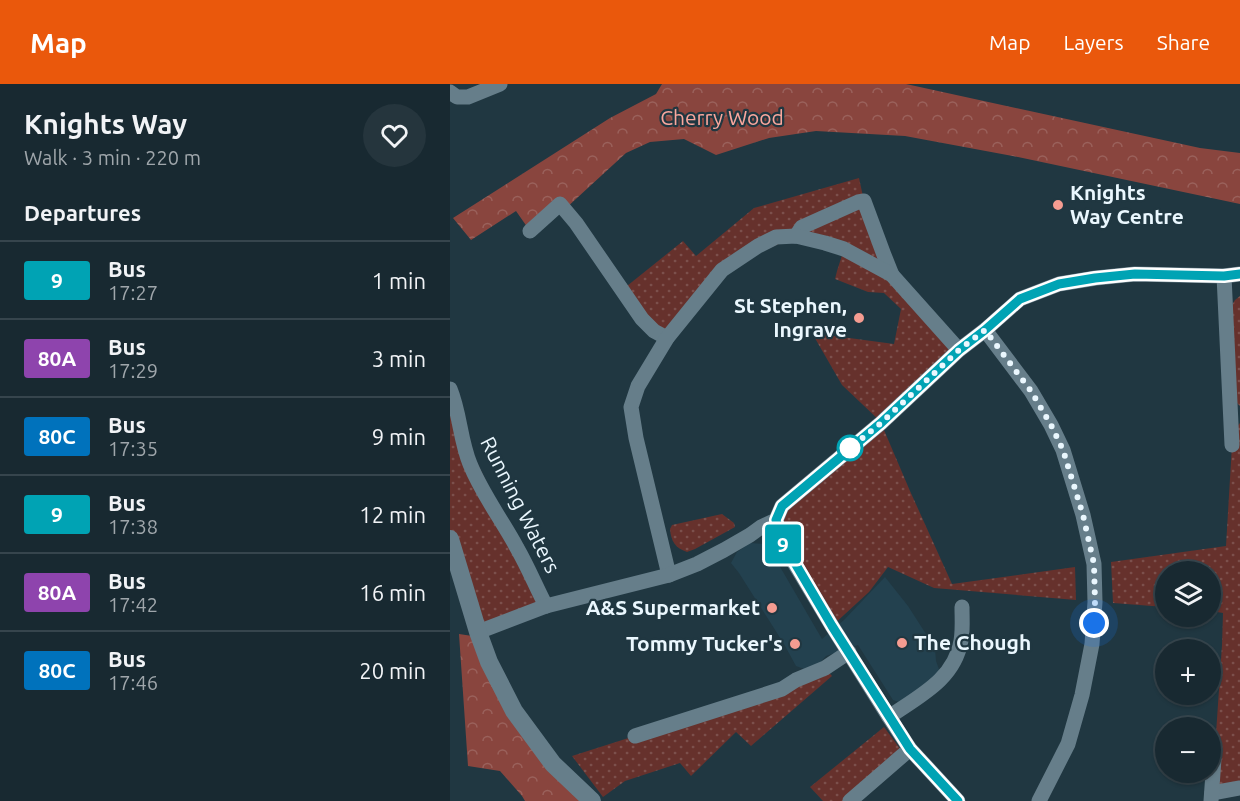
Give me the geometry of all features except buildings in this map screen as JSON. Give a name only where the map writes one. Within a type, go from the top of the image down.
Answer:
[{"type":"street","points":[[450,92],[458,97],[468,97],[500,84]]},
{"type":"street","points":[[796,236],[802,227],[864,201],[892,274],[959,350]]},
{"type":"street","points":[[530,231],[560,204],[576,223],[642,319],[654,331],[668,338]]},
{"type":"street","points":[[669,575],[636,438],[631,407],[638,386],[668,338],[722,270],[776,237],[796,236],[844,249],[892,274]]},
{"type":"street","points":[[958,801],[910,749],[832,626],[782,541],[776,520],[782,506],[881,423],[959,350],[1020,299],[1059,284],[1095,278],[1135,274],[1224,276],[1240,274]]},
{"type":"street","points":[[1224,276],[1235,414],[1232,445]]},
{"type":"street","points":[[985,330],[1031,391],[1063,450],[1083,515],[1094,564],[1095,602],[1092,644],[1082,695],[1068,744],[1039,801]]},
{"type":"street","name":"Running Waters","points":[[450,389],[456,403],[463,445],[470,465],[518,548],[546,606]]},
{"type":"street","points":[[478,632],[546,606],[669,575],[697,564],[776,520]]},
{"type":"street","points":[[450,538],[489,662],[514,711],[553,764],[591,801]]},
{"type":"street","points":[[889,717],[946,675],[956,660],[962,640],[962,608]]},
{"type":"street","points":[[635,736],[782,689],[796,680],[825,668],[849,652]]},
{"type":"street","points":[[850,801],[910,749]]},
{"type":"street","points":[[1211,797],[1240,788]]},
{"type":"shaded area","points":[[859,178],[864,201],[892,275],[959,350],[881,423],[952,584],[1075,567],[1076,600],[934,588],[888,567],[869,592],[832,626],[776,520],[881,422],[842,385],[812,333],[894,344],[901,309],[884,293],[868,292],[835,279],[844,249],[796,236],[722,270],[667,338],[622,290],[683,241],[696,256],[754,208]]},
{"type":"shaded area","points":[[1240,296],[1240,406],[1234,400],[1232,305]]},
{"type":"shaded area","points":[[450,389],[459,425],[546,606],[478,632],[450,539]]},
{"type":"shaded area","points":[[1240,423],[1240,788],[1212,793],[1213,783],[1221,783],[1221,717],[1217,717],[1218,705],[1221,705],[1223,613],[1221,613],[1221,561],[1155,561],[1155,606],[1113,603],[1111,562],[1226,546],[1235,429]]},
{"type":"shaded area","points":[[722,514],[734,523],[735,527],[687,552],[674,544],[670,529],[672,525]]},
{"type":"shaded area","points":[[750,543],[764,544],[772,553],[822,639],[844,620],[885,577],[908,606],[935,648],[940,672],[902,703],[893,700],[858,645],[826,656],[818,665],[804,669],[796,666],[731,563],[737,552]]},
{"type":"shaded area","points":[[825,668],[832,676],[751,746],[736,732],[691,776],[680,763],[625,781],[603,797],[572,756],[782,689]]},
{"type":"shaded area","points":[[884,727],[904,754],[850,801],[823,801],[810,787]]},
{"type":"green space","name":"Cherry Wood","points":[[662,84],[906,84],[1200,148],[1240,153],[1240,204],[1018,157],[905,136],[816,131],[769,138],[716,155],[684,139],[650,142],[626,153],[565,209],[530,231],[516,211],[471,240],[453,218],[610,118],[656,94]]},
{"type":"green space","points":[[459,634],[479,637],[498,683],[592,801],[525,801],[500,771],[468,766]]},
{"type":"bus line","name":"9","points":[[958,801],[910,749],[832,626],[782,541],[776,520],[782,506],[881,423],[959,350],[1020,299],[1059,284],[1095,278],[1135,274],[1224,276],[1240,274]]},
{"type":"place","name":"Knights Way Centre","points":[[1058,205]]},
{"type":"place","name":"St Stephen, Ingrave","points":[[859,318]]},
{"type":"place","name":"A&S Supermarket","points":[[772,608]]},
{"type":"place","name":"The Chough","points":[[902,643]]},
{"type":"place","name":"Tommy Tucker's","points":[[795,644]]},
{"type":"route","points":[[850,448],[848,450],[881,423],[959,350],[985,330],[1031,391],[1063,450],[1074,480],[1094,564],[1094,623]]}]
